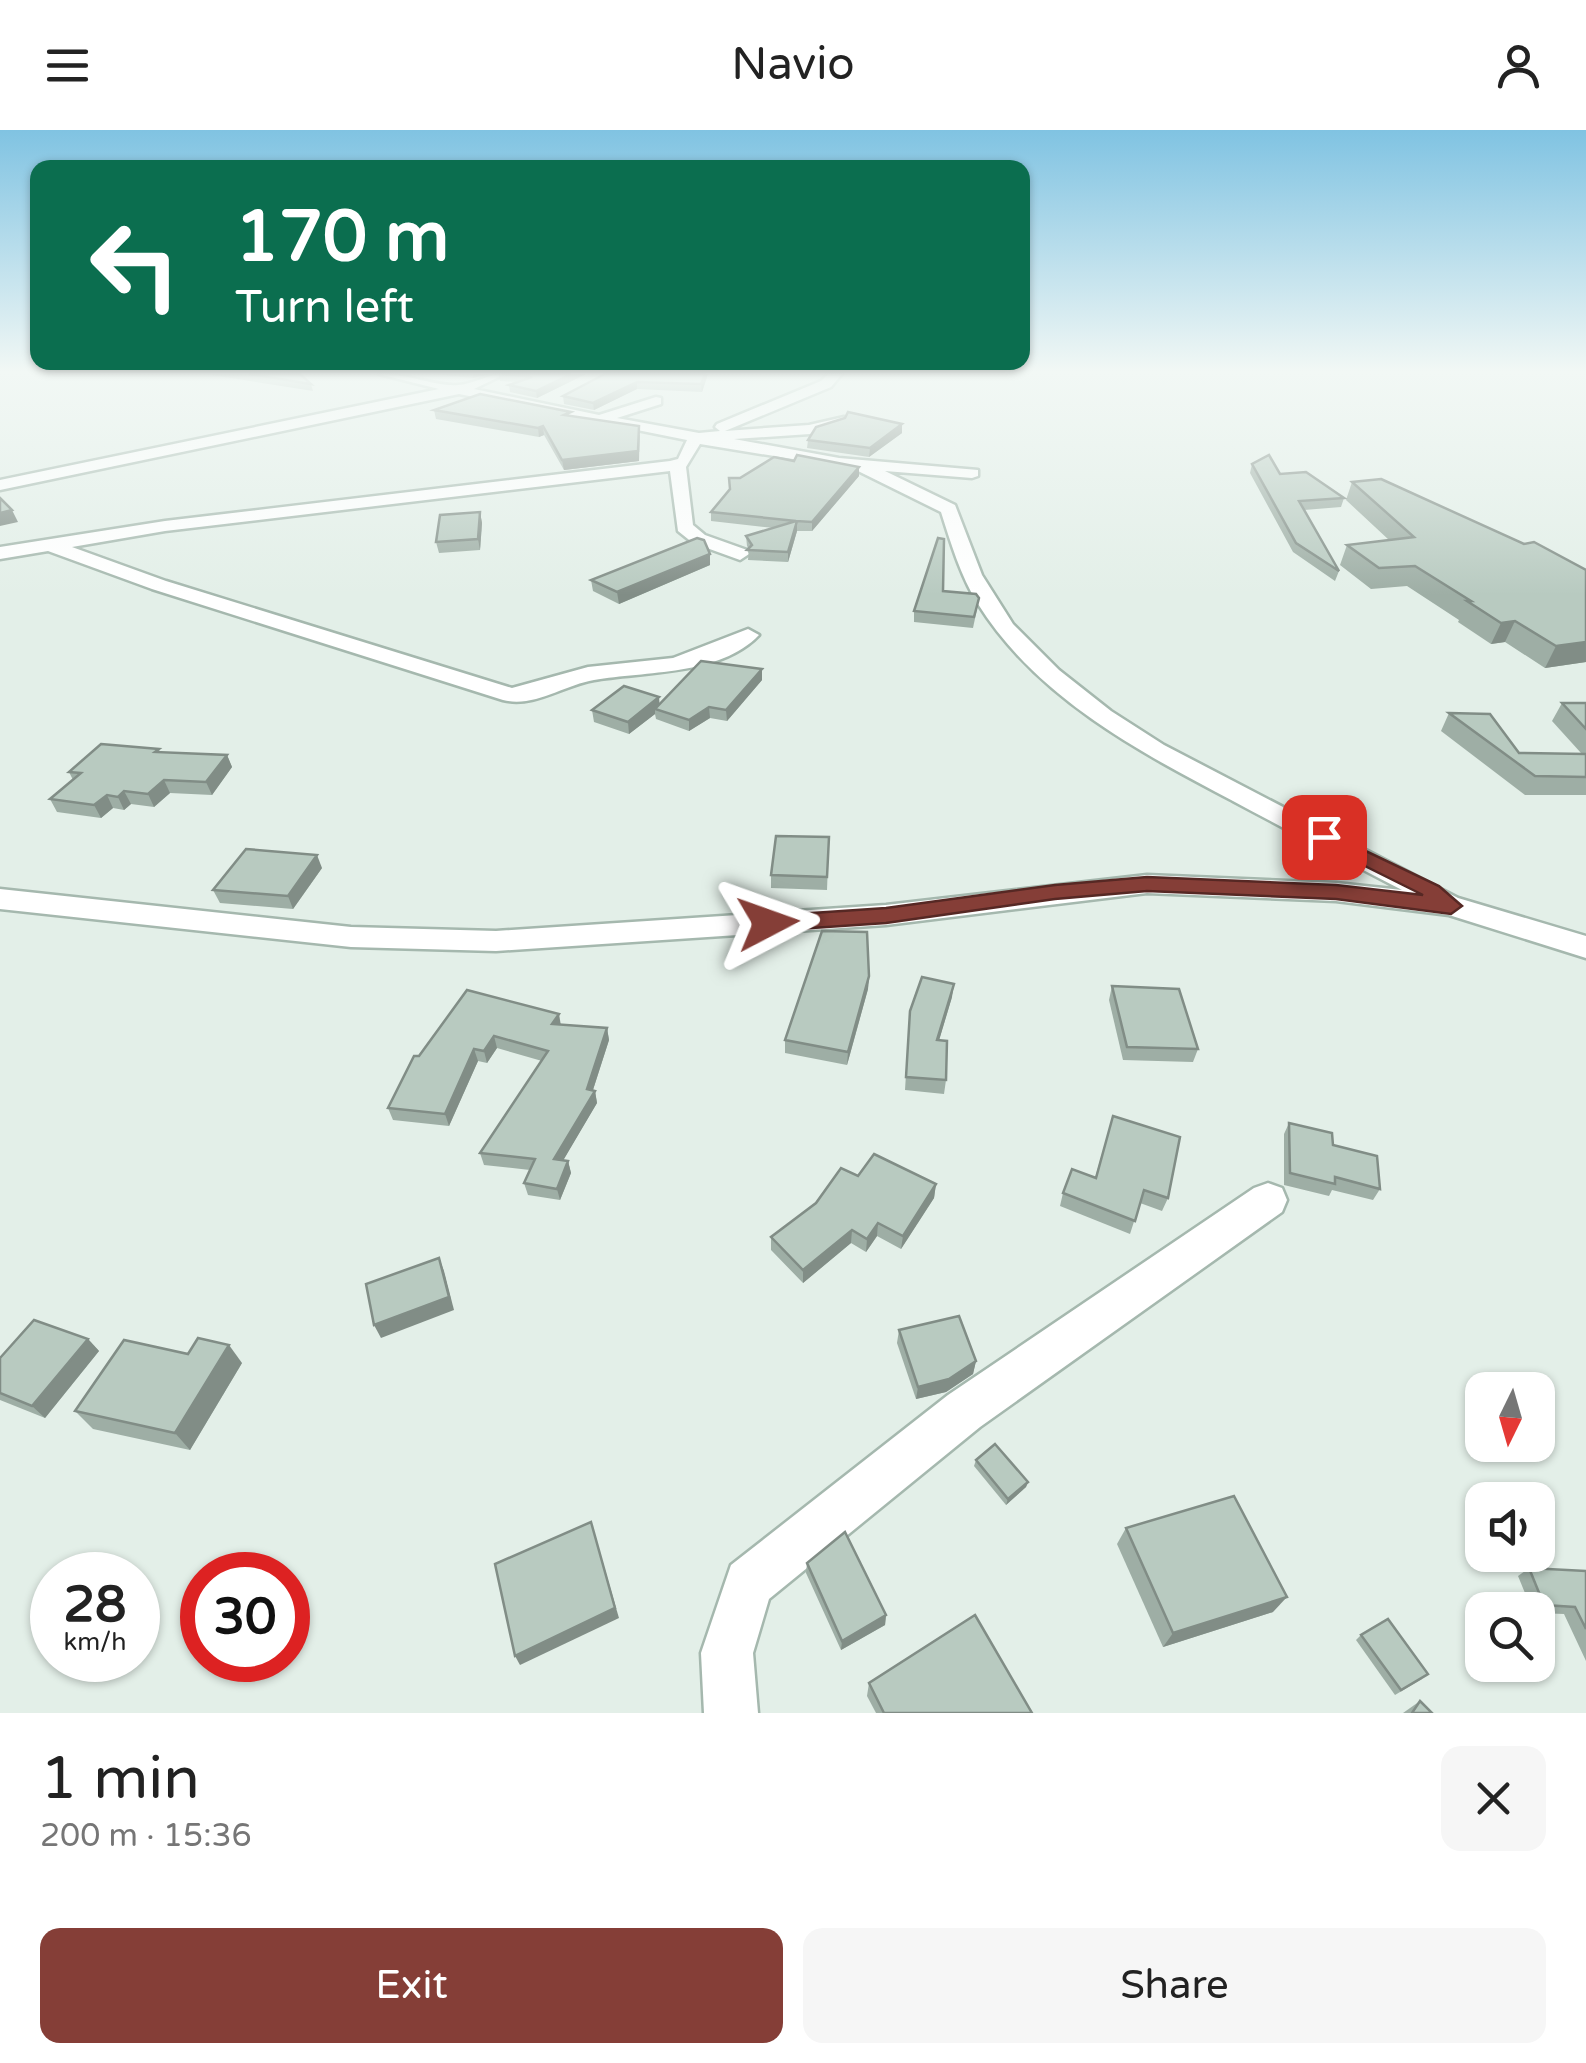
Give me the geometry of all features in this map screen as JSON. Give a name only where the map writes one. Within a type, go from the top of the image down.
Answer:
[{"type":"street","points":[[0,485],[180,448]]},
{"type":"street","points":[[690,448],[678,465],[684,527],[699,539],[740,554]]},
{"type":"street","points":[[762,448],[860,465],[972,473]]},
{"type":"street","points":[[0,553],[165,526],[678,465]]},
{"type":"street","points":[[860,465],[948,509],[974,578],[1010,633],[1096,710],[1156,750],[1432,891],[1451,906]]},
{"type":"street","points":[[48,544],[159,585],[511,695],[526,694],[574,677],[674,664],[710,654],[748,636]]},
{"type":"street","points":[[0,899],[351,937],[496,942],[886,915],[1147,884],[1336,892],[1451,906],[1586,948]]},
{"type":"street","points":[[731,1713],[727,1653],[749,1583],[964,1410],[1268,1200]]},
{"type":"building","points":[[555,448],[638,448],[638,451],[562,460]]},
{"type":"building","points":[[797,455],[859,467],[812,522],[797,521],[788,552],[747,550],[752,545],[746,536],[796,521],[711,512],[730,489],[729,478],[740,478],[774,457],[794,461]]},
{"type":"building","points":[[1269,455],[1280,474],[1306,472],[1344,498],[1299,501],[1339,571],[1296,543],[1252,464]]},
{"type":"building","points":[[1381,479],[1524,544],[1534,542],[1586,570],[1586,642],[1556,646],[1515,621],[1501,623],[1415,566],[1379,568],[1347,545],[1414,537],[1352,482]]},
{"type":"building","points":[[0,498],[12,510],[0,513]]},
{"type":"building","points":[[480,512],[478,539],[436,542],[440,515]]},
{"type":"building","points":[[697,538],[704,540],[710,554],[617,592],[591,580]]},
{"type":"building","points":[[938,538],[944,539],[943,591],[976,594],[979,598],[974,617],[914,611]]},
{"type":"building","points":[[701,661],[762,669],[726,710],[709,707],[689,720],[655,709]]},
{"type":"building","points":[[624,686],[659,697],[628,722],[592,710]]},
{"type":"building","points":[[1562,703],[1586,703],[1586,729]]},
{"type":"building","points":[[1449,713],[1490,714],[1519,753],[1586,754],[1586,777],[1535,776]]},
{"type":"building","points":[[101,744],[159,749],[155,752],[227,755],[206,782],[164,780],[148,794],[124,791],[118,797],[107,795],[94,805],[50,799],[81,773],[69,772]]},
{"type":"building","points":[[776,836],[829,837],[827,877],[771,875]]},
{"type":"building","points":[[246,849],[317,855],[288,896],[213,890]]},
{"type":"building","points":[[822,931],[867,932],[869,976],[848,1052],[785,1040]]},
{"type":"building","points":[[922,977],[954,984],[937,1040],[947,1041],[946,1080],[906,1077],[910,1011]]},
{"type":"building","points":[[1112,986],[1179,989],[1198,1049],[1127,1047]]},
{"type":"building","points":[[467,990],[559,1014],[552,1024],[607,1028],[587,1089],[595,1091],[554,1159],[568,1161],[557,1189],[524,1183],[535,1159],[480,1153],[548,1051],[494,1036],[484,1051],[474,1049],[445,1114],[388,1108],[414,1056],[419,1056]]},
{"type":"building","points":[[1113,1116],[1180,1137],[1168,1198],[1144,1190],[1135,1221],[1063,1193],[1072,1169],[1096,1178]]},
{"type":"building","points":[[1289,1123],[1332,1133],[1333,1145],[1377,1156],[1380,1189],[1335,1177],[1335,1184],[1290,1173]]},
{"type":"building","points":[[874,1154],[936,1184],[903,1236],[878,1223],[867,1239],[852,1230],[803,1270],[771,1237],[816,1203],[841,1168],[858,1176]]},
{"type":"building","points":[[439,1258],[449,1297],[374,1325],[366,1284]]},
{"type":"building","points":[[959,1316],[976,1361],[949,1379],[918,1387],[899,1330]]},
{"type":"building","points":[[34,1320],[88,1339],[32,1406],[0,1393],[0,1358]]},
{"type":"building","points":[[198,1338],[229,1345],[175,1433],[75,1411],[124,1340],[188,1354]]},
{"type":"building","points":[[995,1444],[1028,1482],[1008,1499],[976,1460]]},
{"type":"building","points":[[1234,1496],[1287,1597],[1173,1633],[1126,1528]]},
{"type":"building","points":[[591,1522],[615,1608],[515,1656],[495,1564]]},
{"type":"building","points":[[845,1532],[886,1615],[842,1641],[807,1563]]},
{"type":"building","points":[[1586,1571],[1586,1629],[1575,1607],[1555,1606],[1555,1592],[1539,1592],[1531,1572]]},
{"type":"building","points":[[975,1615],[1032,1713],[884,1713],[869,1683]]},
{"type":"building","points":[[1388,1619],[1428,1674],[1401,1690],[1361,1635]]},
{"type":"building","points":[[1420,1701],[1432,1713],[1412,1713]]},
{"type":"route","points":[[768,923],[886,915],[1147,884],[1336,892],[1451,906],[1432,891],[1324,837]]}]
